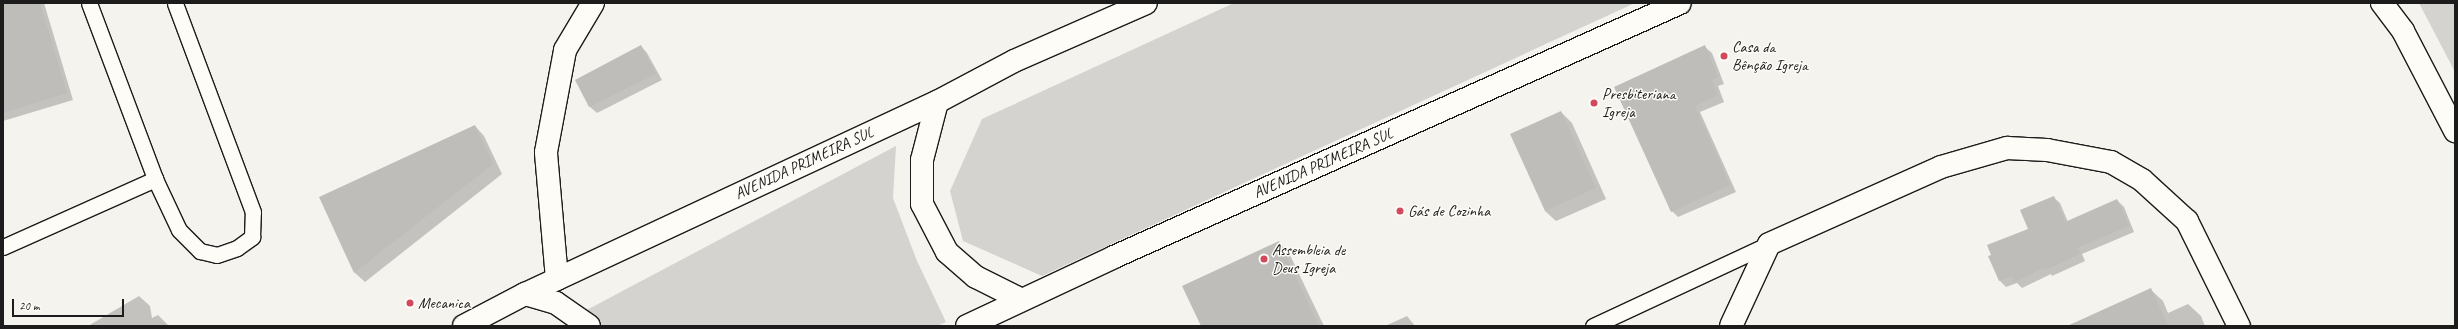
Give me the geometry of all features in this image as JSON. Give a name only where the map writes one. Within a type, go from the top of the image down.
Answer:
[{"type":"main road","points":[[557,278],[546,152],[565,50],[593,3]]},
{"type":"main road","name":"AVENIDA PRIMEIRA SUL","points":[[464,326],[557,278],[937,102],[1014,61],[1146,3]]},
{"type":"main road","name":"AVENIDA PRIMEIRA SUL","points":[[967,326],[1680,3]]},
{"type":"main road","points":[[2382,3],[2403,32],[2455,131]]},
{"type":"main road","points":[[937,102],[922,160],[922,204],[947,252],[976,276],[1022,300]]},
{"type":"main road","points":[[1731,326],[1769,244],[1949,165],[2007,148],[2046,150],[2111,162],[2142,180],[2187,221],[2239,326]]},
{"type":"main road","points":[[525,294],[556,303],[589,326]]},
{"type":"lane","points":[[88,3],[155,179],[179,230],[200,251],[217,255],[237,248],[252,237],[253,212],[174,3]]},
{"type":"lane","points":[[3,247],[155,179]]},
{"type":"lane","points":[[1593,326],[1769,244]]},
{"type":"shaded area","points":[[1234,3],[1635,3],[1042,276],[963,241],[950,191],[982,119]]},
{"type":"shaded area","points":[[2419,3],[2455,3],[2455,72]]},
{"type":"shaded area","points":[[896,146],[893,198],[917,261],[946,322],[937,326],[595,326],[581,313]]},
{"type":"building","points":[[3,3],[40,3],[67,93],[3,113]]},
{"type":"building","points":[[641,45],[656,74],[589,107],[575,80]]},
{"type":"building","points":[[1705,45],[1718,77],[1712,80],[1718,95],[1695,106],[1730,185],[1671,212],[1614,87]]},
{"type":"building","points":[[1561,111],[1596,188],[1545,211],[1510,134]]},
{"type":"building","points":[[475,125],[493,164],[354,273],[319,197]]},
{"type":"building","points":[[2054,196],[2065,222],[2117,199],[2129,226],[2077,248],[2080,254],[2045,270],[2044,268],[2014,282],[2012,276],[1999,281],[1988,256],[1991,255],[1987,245],[2028,229],[2020,210]]},
{"type":"building","points":[[1279,241],[1319,326],[1201,326],[1182,286]]},
{"type":"building","points":[[2151,288],[2168,326],[2067,326]]},
{"type":"place","name":"Casa da Bênção Igreja","points":[[1724,56]]},
{"type":"place","name":"Presbiteriana Igreja","points":[[1594,103]]},
{"type":"place","name":"Gás de Cozinha","points":[[1400,211]]},
{"type":"place","name":"Assembleia de Deus Igreja","points":[[1264,259]]},
{"type":"place","name":"Mecanica","points":[[410,303]]}]
